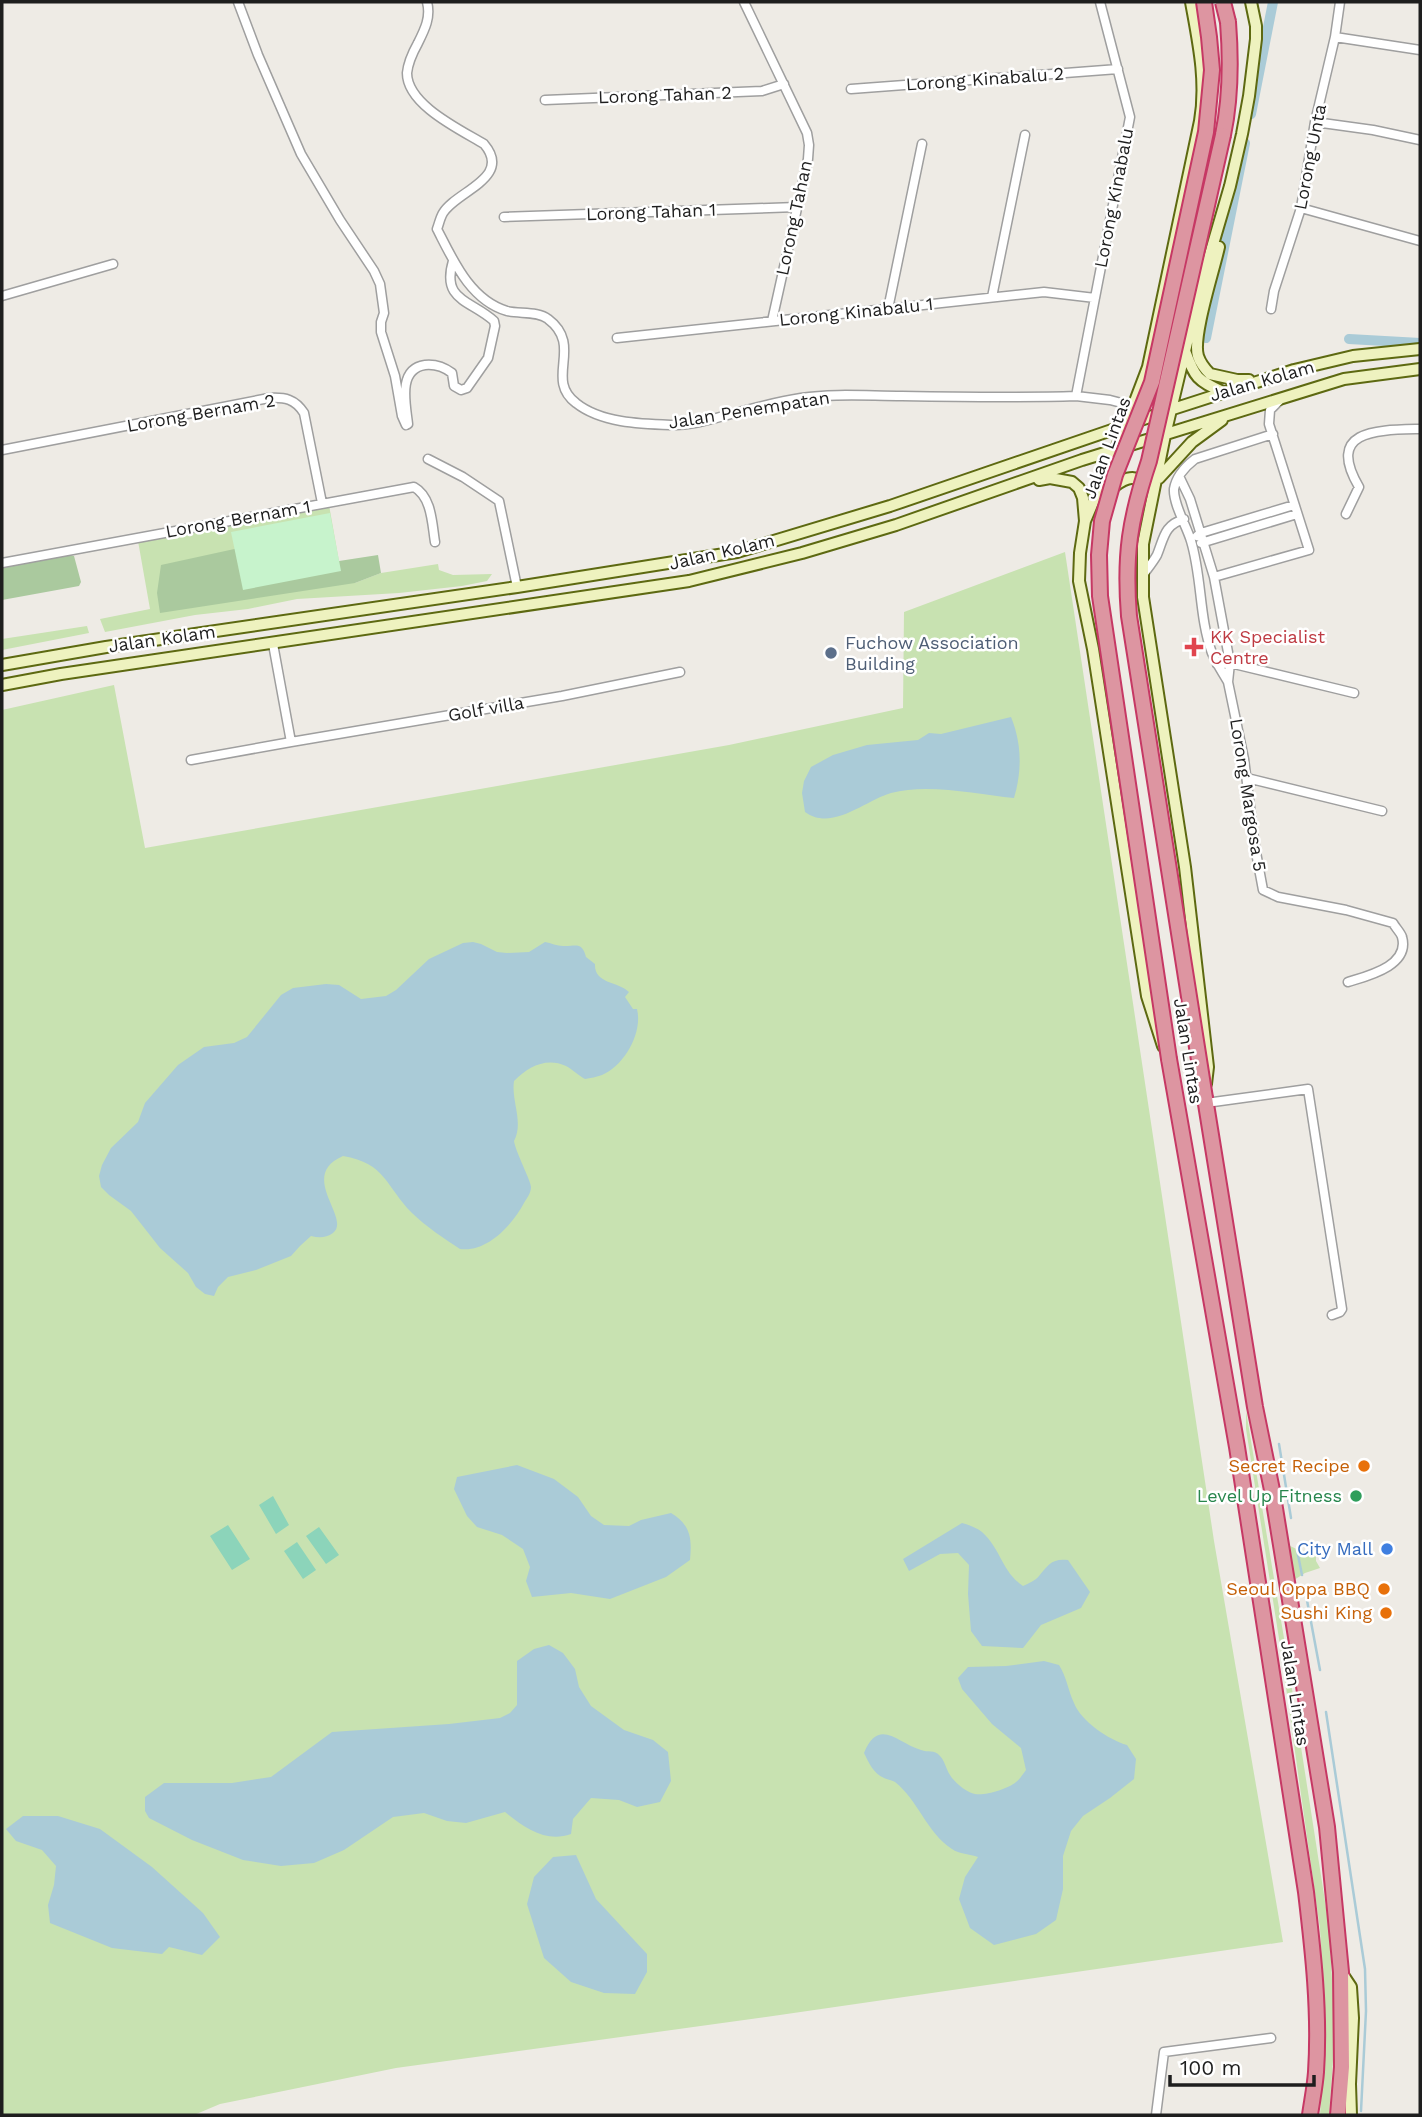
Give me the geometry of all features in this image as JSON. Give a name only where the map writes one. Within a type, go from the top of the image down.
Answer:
[{"type":"highway","name":"Jalan Lintas","points":[[1204,2],[1212,70],[1206,132],[1152,382],[1115,475],[1102,521],[1100,596],[1169,1059],[1237,1447],[1306,1892],[1314,1955],[1316,2072],[1310,2115]]},
{"type":"highway","name":"Jalan Lintas","points":[[1225,2],[1230,53],[1227,115],[1149,461],[1134,510],[1126,563],[1129,615],[1205,1100],[1327,1827],[1341,1972],[1342,2067],[1338,2115]]},
{"type":"highway","points":[[1237,1447],[1236,1411],[1239,1405],[1247,1403],[1255,1407]]},
{"type":"main road","name":"Jalan Lintas","points":[[1085,521],[1148,367],[1203,105],[1200,54],[1191,2]]},
{"type":"main road","points":[[1204,2],[1219,6],[1225,2]]},
{"type":"main road","points":[[1251,2],[1256,26],[1255,54],[1247,109],[1223,230],[1196,340],[1198,355],[1210,374],[1237,380],[1261,380]]},
{"type":"main road","points":[[1147,524],[1199,292],[1230,186]]},
{"type":"main road","name":"Jalan Kolam","points":[[2,665],[737,552],[890,506],[1294,370],[1353,356],[1420,349]]},
{"type":"main road","points":[[1185,351],[1195,375],[1223,392]]},
{"type":"main road","name":"Jalan Kolam","points":[[2,685],[689,581],[896,524],[1115,450],[1344,379],[1420,369]]},
{"type":"main road","points":[[1157,480],[1192,442],[1229,415]]},
{"type":"main road","points":[[1037,456],[1071,454],[1074,457],[1070,465]]},
{"type":"main road","points":[[1015,485],[1050,478],[1072,482],[1079,488],[1083,498],[1085,521],[1079,581],[1093,649],[1147,996],[1169,1059]]},
{"type":"main road","points":[[1093,505],[1124,479],[1135,478],[1146,488],[1147,524]]},
{"type":"main road","name":"Jalan Lintas","points":[[1147,524],[1143,544],[1143,597],[1193,928],[1208,1067],[1205,1100]]},
{"type":"main road","points":[[334,613],[350,621],[352,631]]},
{"type":"main road","points":[[1341,1972],[1351,1987],[1351,2115]]},
{"type":"street","points":[[238,2],[301,154],[380,284],[384,313],[381,332],[406,425],[406,382],[411,372],[421,366],[430,365],[446,369],[452,373],[456,389],[461,390],[467,388],[488,358],[494,321],[455,292],[450,284],[453,261]]},
{"type":"street","name":"Jalan Penempatan","points":[[427,2],[429,9],[426,27],[409,63],[409,84],[433,113],[484,144],[491,151],[492,161],[484,181],[472,187],[443,212],[437,229],[453,261],[470,285],[486,300],[506,310],[547,317],[564,335],[566,347],[562,380],[566,394],[577,405],[617,420],[675,425],[802,398],[833,396],[1076,396],[1133,406]]},
{"type":"street","name":"Lorong Tahan","points":[[744,2],[807,133],[809,145],[772,321]]},
{"type":"street","name":"Lorong Kinabalu","points":[[1076,396],[1130,117],[1100,2]]},
{"type":"street","name":"Lorong Unta","points":[[1271,309],[1274,291],[1301,208],[1315,122],[1335,37],[1340,2]]},
{"type":"street","points":[[1335,37],[1420,50]]},
{"type":"street","name":"Lorong Kinabalu 2","points":[[851,89],[1118,69]]},
{"type":"street","name":"Lorong Tahan 2","points":[[545,100],[762,91],[784,84]]},
{"type":"street","points":[[1315,122],[1420,140]]},
{"type":"street","points":[[992,298],[1025,135]]},
{"type":"street","points":[[888,309],[922,144]]},
{"type":"street","name":"Lorong Tahan 1","points":[[504,217],[797,207]]},
{"type":"street","points":[[1301,208],[1420,241]]},
{"type":"street","points":[[2,296],[113,264]]},
{"type":"street","name":"Lorong Kinabalu 1","points":[[617,338],[1044,292],[1095,298]]},
{"type":"street","points":[[1214,577],[1309,550],[1268,417],[1270,410],[1284,397]]},
{"type":"street","name":"Lorong Bernam 2","points":[[2,450],[269,398],[289,399],[304,413],[322,503]]},
{"type":"street","points":[[1346,514],[1359,487],[1348,463],[1348,453],[1353,442],[1364,434],[1420,429]]},
{"type":"street","points":[[1179,476],[1195,459],[1273,435]]},
{"type":"street","points":[[428,459],[463,477],[499,501],[517,587]]},
{"type":"street","name":"Lorong Margosa 5","points":[[1179,476],[1174,489],[1176,501],[1197,565],[1212,652],[1228,682]]},
{"type":"street","name":"Lorong Margosa 5","points":[[1179,476],[1190,499],[1214,577],[1230,663],[1228,682],[1247,778],[1255,847],[1264,890],[1278,897],[1346,910],[1393,923],[1402,937],[1400,954],[1385,969],[1348,982]]},
{"type":"street","name":"Lorong Bernam 1","points":[[2,563],[414,487],[421,491],[427,500],[435,542]]},
{"type":"street","points":[[1191,540],[1201,533],[1295,509]]},
{"type":"street","points":[[1191,540],[1203,543],[1295,509]]},
{"type":"street","points":[[1143,575],[1158,552],[1166,530],[1171,524],[1184,519]]},
{"type":"street","points":[[273,644],[291,742]]},
{"type":"street","points":[[1217,664],[1230,663],[1354,693]]},
{"type":"street","name":"Golf villa","points":[[191,760],[562,696],[680,672]]},
{"type":"street","points":[[1247,778],[1382,811]]},
{"type":"street","points":[[1205,1100],[1308,1089],[1342,1308],[1340,1312],[1332,1315]]},
{"type":"street","points":[[1156,2115],[1164,2052],[1271,2038]]},
{"type":"green space","points":[[329,505],[339,561],[355,583],[381,573],[438,564],[439,570],[453,575],[492,574],[487,581],[462,586],[297,599],[105,632],[100,619],[150,609],[138,541]]},
{"type":"green space","points":[[330,513],[341,571],[243,590],[231,532]]},
{"type":"green space","points":[[239,548],[339,561],[378,555],[381,573],[355,583],[160,613],[157,593],[161,565]]},
{"type":"green space","points":[[1065,552],[1214,1541],[1283,1942],[396,2068],[220,2104],[194,2115],[2,2115],[2,710],[114,685],[145,848],[729,745],[903,708],[904,612]]},
{"type":"green space","points":[[74,556],[81,582],[79,586],[2,600],[2,568]]},
{"type":"green space","points":[[87,626],[89,633],[2,650],[2,639]]},
{"type":"green space","points":[[1246,1411],[1329,1927],[1335,2032],[1329,2115],[1320,2115],[1326,2032],[1320,1929],[1246,1429]]},
{"type":"green space","points":[[273,1496],[289,1525],[276,1534],[259,1505]]},
{"type":"green space","points":[[228,1525],[250,1559],[232,1570],[210,1536]]},
{"type":"green space","points":[[319,1527],[339,1555],[326,1564],[306,1536]]},
{"type":"green space","points":[[297,1542],[316,1570],[303,1579],[284,1551]]},
{"type":"green space","points":[[1288,1547],[1316,1553],[1320,1568],[1294,1580]]},
{"type":"water","points":[[1011,717],[1020,758],[1014,798],[952,790],[905,790],[891,793],[837,817],[815,817],[805,812],[802,793],[804,781],[811,767],[833,755],[867,745],[918,740],[929,733],[941,734]]},
{"type":"water","points":[[473,942],[497,952],[507,953],[529,952],[545,942],[561,946],[580,946],[586,957],[595,964],[602,979],[629,992],[625,997],[633,1009],[637,1009],[638,1018],[630,1048],[610,1071],[585,1079],[559,1063],[544,1063],[525,1071],[514,1081],[518,1126],[514,1141],[531,1189],[513,1220],[489,1242],[470,1249],[460,1249],[412,1213],[377,1170],[357,1159],[343,1156],[330,1164],[325,1174],[325,1185],[336,1217],[337,1226],[333,1233],[322,1237],[311,1236],[291,1256],[256,1270],[228,1277],[218,1287],[214,1296],[205,1294],[196,1287],[188,1273],[160,1248],[131,1211],[101,1187],[99,1176],[111,1148],[138,1122],[145,1103],[178,1065],[204,1047],[234,1043],[247,1037],[281,995],[293,988],[326,984],[339,985],[361,999],[386,996],[429,959],[463,943]]},
{"type":"water","points":[[517,1465],[554,1479],[578,1497],[591,1516],[604,1525],[629,1526],[641,1520],[671,1513],[683,1522],[689,1533],[690,1560],[666,1577],[610,1599],[571,1593],[532,1597],[526,1581],[530,1567],[523,1549],[502,1535],[477,1527],[467,1516],[454,1489],[457,1477]]},
{"type":"water","points":[[962,1523],[982,1532],[1010,1574],[1023,1586],[1036,1579],[1051,1563],[1068,1560],[1090,1592],[1081,1608],[1041,1625],[1023,1648],[982,1646],[971,1631],[969,1565],[958,1553],[940,1554],[909,1571],[903,1559]]},
{"type":"water","points":[[549,1645],[563,1653],[575,1669],[579,1687],[591,1706],[624,1730],[653,1740],[668,1752],[671,1781],[660,1802],[637,1807],[619,1800],[591,1798],[573,1819],[571,1834],[553,1837],[536,1832],[505,1812],[466,1823],[447,1821],[424,1813],[393,1817],[344,1850],[314,1863],[281,1866],[243,1860],[192,1840],[149,1818],[145,1811],[145,1797],[164,1783],[232,1783],[271,1777],[332,1732],[500,1718],[510,1713],[517,1705],[517,1661],[534,1649]]},
{"type":"water","points":[[1044,1661],[1059,1665],[1074,1703],[1089,1723],[1127,1745],[1136,1759],[1134,1779],[1083,1816],[1071,1831],[1063,1856],[1063,1889],[1056,1920],[1036,1934],[994,1945],[970,1928],[959,1899],[965,1877],[978,1857],[955,1851],[943,1842],[903,1789],[877,1773],[864,1753],[876,1736],[889,1735],[912,1747],[938,1754],[954,1781],[972,1793],[984,1794],[1008,1787],[1026,1770],[1021,1748],[992,1724],[962,1689],[958,1678],[968,1667]]},
{"type":"water","points":[[23,1816],[58,1816],[100,1829],[152,1867],[203,1913],[220,1937],[202,1955],[169,1947],[162,1954],[112,1948],[50,1923],[48,1905],[56,1866],[42,1850],[16,1841],[6,1829]]},
{"type":"water","points":[[576,1855],[596,1899],[647,1954],[647,1972],[635,1994],[604,1993],[571,1982],[544,1958],[527,1904],[534,1877],[553,1857]]},
{"type":"waterway","points":[[1251,114],[1273,2]]},
{"type":"waterway","points":[[1206,338],[1245,143]]},
{"type":"waterway","points":[[1349,339],[1420,343]]},
{"type":"waterway","points":[[1279,1444],[1291,1518]]},
{"type":"waterway","points":[[1297,1550],[1302,1575]]},
{"type":"waterway","points":[[1306,1595],[1320,1670]]},
{"type":"waterway","points":[[1326,1712],[1365,1969],[1366,2011],[1361,2111]]},
{"type":"place","name":"KK Specialist Centre","points":[[1194,647]]},
{"type":"place","name":"Fuchow Association Building","points":[[831,653]]},
{"type":"place","name":"Secret Recipe","points":[[1364,1466]]},
{"type":"place","name":"Level Up Fitness","points":[[1356,1496]]},
{"type":"place","name":"City Mall","points":[[1387,1549]]},
{"type":"place","name":"Seoul Oppa BBQ","points":[[1384,1589]]},
{"type":"place","name":"Sushi King","points":[[1386,1613]]}]
